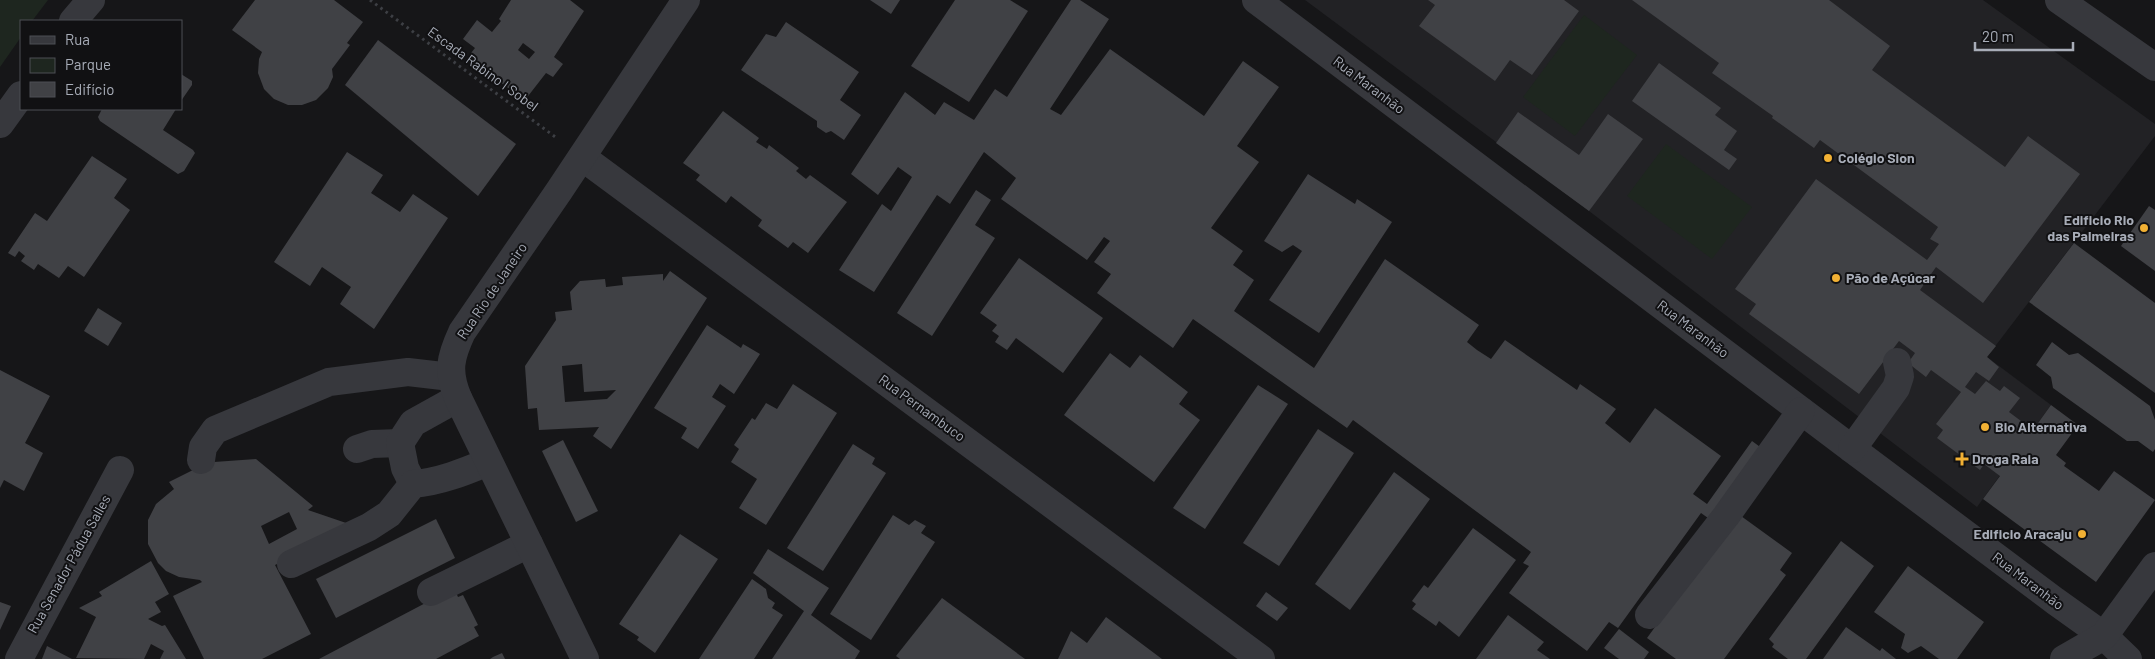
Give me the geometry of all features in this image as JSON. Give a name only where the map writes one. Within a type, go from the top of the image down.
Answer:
[{"type":"street","points":[[74,20],[91,0]]},
{"type":"street","name":"Rua Rio de Janeiro","points":[[586,659],[488,462],[455,388],[452,354],[462,332],[582,157],[686,0]]},
{"type":"street","name":"Rua Maranhão","points":[[1256,0],[2055,601],[2102,647],[2128,659]]},
{"type":"street","points":[[2059,0],[2155,67]]},
{"type":"street","points":[[0,124],[20,95]]},
{"type":"street","name":"Rua Pernambuco","points":[[582,157],[1262,659]]},
{"type":"street","points":[[1852,449],[1896,388],[1900,376],[1898,362]]},
{"type":"street","points":[[201,460],[203,447],[215,430],[329,382],[408,372],[455,388]]},
{"type":"street","points":[[413,484],[405,468],[400,443],[413,423],[455,388]]},
{"type":"street","points":[[1649,616],[1726,516],[1801,411]]},
{"type":"street","points":[[357,449],[372,444],[400,443]]},
{"type":"street","points":[[291,564],[370,527],[389,514],[413,484],[430,483],[466,472],[488,462]]},
{"type":"street","name":"Rua Senador Pádua Salles","points":[[19,659],[120,470]]},
{"type":"street","points":[[431,592],[529,544]]},
{"type":"street","points":[[2064,659],[2102,647],[2155,566]]},
{"type":"path","name":"Escada Rabino I Sobel","points":[[370,0],[582,157]]},
{"type":"shaded area","name":"Colégio Sion","points":[[1305,0],[1983,0],[2155,124],[2155,136],[1987,357],[2051,405],[1977,507],[1589,211]]},
{"type":"green space","points":[[0,0],[48,0],[33,20],[20,20],[20,38],[0,67]]},
{"type":"green space","points":[[1584,15],[1637,55],[1575,136],[1523,97]]},
{"type":"green space","points":[[1666,144],[1752,207],[1712,259],[1627,196]]},
{"type":"building","points":[[255,0],[334,0],[363,22],[347,43],[350,45],[332,69],[333,77],[328,88],[316,100],[302,105],[288,105],[274,99],[264,89],[258,73],[259,59],[262,52],[232,30]]},
{"type":"building","points":[[511,0],[570,0],[584,11],[554,57],[563,64],[553,77],[546,73],[525,100],[467,58],[475,48],[463,39],[477,20],[492,32],[501,21],[499,19]],"holes":[[[523,43],[535,52],[529,59],[518,50]]]},
{"type":"building","points":[[870,0],[900,0],[891,14]]},
{"type":"building","points":[[955,0],[1010,0],[1028,11],[969,102],[911,66]]},
{"type":"building","points":[[1071,0],[1080,0],[1109,19],[1050,109],[1061,115],[1110,49],[1204,116],[1243,61],[1279,87],[1237,146],[1259,162],[1211,228],[1243,251],[1233,265],[1254,280],[1234,311],[1314,368],[1385,259],[1479,325],[1467,342],[1477,350],[1491,359],[1505,340],[1577,390],[1580,384],[1616,409],[1605,423],[1630,443],[1655,408],[1721,456],[1693,494],[1707,504],[1752,441],[1767,452],[1715,523],[1701,513],[1618,628],[1609,622],[1587,651],[1509,593],[1529,566],[1523,563],[1531,552],[1353,420],[1347,428],[1193,319],[1173,348],[1097,293],[1111,274],[1094,262],[1110,241],[1104,237],[1087,260],[1001,199],[1016,178],[984,152],[950,204],[937,195],[874,292],[839,270],[882,204],[891,211],[912,177],[898,167],[878,195],[851,174],[905,92],[935,115],[944,102],[974,120],[995,89],[1007,97]]},
{"type":"building","points":[[1428,0],[1564,0],[1579,11],[1532,75],[1510,60],[1495,81],[1419,26],[1435,5]]},
{"type":"building","points":[[1632,0],[1829,0],[1890,46],[1872,70],[2005,167],[2028,136],[2080,174],[1983,303],[1936,267],[1920,290],[1996,346],[1987,357],[1999,367],[1989,381],[1976,372],[1965,387],[1975,394],[1986,381],[2000,391],[2004,386],[2020,398],[2009,412],[2033,430],[2051,405],[2078,425],[2056,455],[2066,463],[2064,466],[2099,491],[2114,471],[2155,500],[2096,582],[1983,499],[2000,476],[1984,464],[1980,470],[1937,438],[1943,430],[1936,424],[1961,392],[1931,370],[1926,377],[1908,363],[1915,353],[1899,341],[1859,394],[1749,314],[1756,304],[1735,289],[1816,179],[1927,260],[1939,244],[1930,239],[1938,227],[1820,140],[1814,148],[1772,118],[1773,116],[1712,73],[1719,63]]},
{"type":"building","points":[[786,22],[859,72],[840,100],[861,115],[844,140],[831,131],[826,133],[817,127],[817,121],[741,70],[766,34],[776,37]]},
{"type":"building","points":[[378,40],[516,144],[478,196],[345,85]]},
{"type":"building","points":[[1659,63],[1721,108],[1715,115],[1737,131],[1724,150],[1737,159],[1729,170],[1632,101]]},
{"type":"building","points":[[182,75],[192,81],[192,85],[182,100]]},
{"type":"building","points":[[102,110],[175,110],[163,130],[195,153],[184,171],[178,174],[100,121],[98,117]]},
{"type":"building","points":[[723,111],[759,138],[756,142],[767,149],[769,145],[799,168],[796,171],[806,179],[810,175],[847,202],[808,253],[793,242],[788,248],[758,226],[762,220],[731,196],[726,203],[696,180],[700,175],[683,163]]},
{"type":"building","points":[[1518,112],[1579,155],[1608,114],[1643,139],[1589,211],[1496,143]]},
{"type":"building","points":[[347,152],[383,175],[371,193],[400,212],[413,194],[448,218],[374,329],[340,304],[351,287],[322,267],[310,286],[274,262]]},
{"type":"building","points":[[92,156],[127,179],[114,198],[130,210],[84,277],[68,266],[59,278],[38,264],[34,270],[21,261],[25,256],[19,251],[15,257],[8,253],[35,213],[47,221]]},
{"type":"building","points":[[1308,174],[1355,204],[1357,199],[1392,222],[1319,333],[1269,300],[1302,251],[1293,245],[1282,252],[1264,241]]},
{"type":"building","points":[[976,190],[991,200],[975,225],[995,238],[932,336],[897,313]]},
{"type":"building","name":"Edificio Rio das Palmeiras","points":[[2149,206],[2155,210],[2155,271],[2121,246]]},
{"type":"building","points":[[2074,243],[2155,303],[2155,393],[2029,302]]},
{"type":"building","points":[[1019,258],[1103,318],[1063,373],[1016,338],[1007,350],[995,342],[999,336],[992,331],[997,325],[980,313]]},
{"type":"building","points":[[670,271],[707,298],[611,449],[593,436],[599,427],[539,430],[537,408],[528,409],[525,366],[556,320],[555,312],[572,310],[570,292],[580,281],[605,279],[606,287],[623,285],[622,277],[663,274],[663,281]],"holes":[[[582,364],[584,392],[616,390],[607,399],[565,402],[562,366]]]},
{"type":"building","points":[[98,308],[122,323],[108,346],[84,331]]},
{"type":"building","points":[[707,325],[741,348],[743,344],[760,354],[734,394],[720,384],[712,397],[726,406],[698,449],[681,438],[687,428],[654,408]]},
{"type":"building","points":[[2052,342],[2069,355],[2078,353],[2150,406],[2155,420],[2155,449],[2153,452],[2138,441],[2127,441],[2053,388],[2051,377],[2036,365]]},
{"type":"building","points":[[1110,353],[1130,368],[1140,355],[1188,392],[1179,404],[1200,420],[1154,482],[1064,415]]},
{"type":"building","points":[[0,370],[50,396],[25,443],[43,453],[24,491],[4,480],[0,488]]},
{"type":"building","points":[[793,384],[837,413],[766,525],[739,508],[757,479],[731,462],[739,449],[734,445],[752,418],[755,420],[766,403],[777,409]]},
{"type":"building","points":[[1258,385],[1288,404],[1205,529],[1173,508]]},
{"type":"building","points":[[1318,429],[1354,453],[1279,566],[1243,543]]},
{"type":"building","points":[[563,440],[598,511],[576,522],[542,451]]},
{"type":"building","points":[[853,444],[875,458],[872,464],[886,473],[823,571],[787,548]]},
{"type":"building","points":[[256,459],[313,506],[308,510],[355,526],[275,565],[311,634],[262,659],[204,659],[173,596],[202,582],[200,580],[179,577],[166,571],[158,563],[148,544],[148,520],[156,504],[174,489],[169,482],[213,460],[214,462]],"holes":[[[289,512],[297,529],[269,544],[261,526]]]},
{"type":"building","points":[[1394,472],[1430,499],[1350,610],[1315,584]]},
{"type":"building","points":[[893,515],[909,525],[915,520],[926,526],[921,533],[935,542],[871,640],[830,614]]},
{"type":"building","points":[[1741,516],[1792,553],[1780,570],[1786,575],[1724,659],[1676,659],[1647,638],[1725,531]]},
{"type":"building","points":[[436,519],[455,558],[336,618],[316,579]]},
{"type":"building","points":[[1473,528],[1516,560],[1459,637],[1439,621],[1436,626],[1412,609],[1416,604],[1412,601],[1424,585],[1428,588]]},
{"type":"building","points":[[680,534],[718,559],[655,653],[637,640],[639,637],[619,624]]},
{"type":"building","points":[[1841,541],[1874,566],[1806,659],[1788,659],[1772,647],[1774,644],[1769,639]]},
{"type":"building","points":[[768,549],[829,588],[811,615],[860,651],[855,659],[772,659],[804,611],[753,573]]},
{"type":"building","points":[[151,561],[169,594],[155,602],[161,612],[148,619],[162,626],[165,625],[186,659],[160,659],[164,651],[151,644],[144,659],[76,658],[96,617],[79,608],[102,596],[99,592]]},
{"type":"building","points":[[1908,566],[1984,622],[1957,659],[1939,659],[1921,646],[1908,653],[1901,648],[1905,634],[1874,612]]},
{"type":"building","points":[[752,579],[766,589],[768,598],[775,603],[772,608],[783,615],[754,659],[699,659]]},
{"type":"building","points":[[454,588],[458,597],[463,595],[478,625],[474,627],[479,636],[436,659],[319,659]]},
{"type":"building","points":[[1266,592],[1288,608],[1277,621],[1256,606]]},
{"type":"building","points":[[942,598],[1025,659],[900,659],[896,656]]},
{"type":"building","points":[[0,602],[11,606],[0,630]]},
{"type":"building","points":[[1508,615],[1544,642],[1537,650],[1550,659],[1476,659]]},
{"type":"building","points":[[1106,617],[1162,659],[1058,659],[1071,631],[1087,643]]},
{"type":"building","points":[[1846,627],[1880,651],[1882,648],[1896,659],[1823,659]]},
{"type":"building","points":[[1619,629],[1649,652],[1644,659],[1619,659],[1604,648]]},
{"type":"building","points":[[47,646],[72,659],[42,659]]},
{"type":"building","points":[[502,653],[505,659],[490,659],[493,657]]},
{"type":"place","name":"Colégio Sion","points":[[1828,158]]},
{"type":"place","name":"Edificio Rio das Palmeiras","points":[[2144,228]]},
{"type":"place","name":"Pão de Açúcar","points":[[1836,278]]},
{"type":"place","name":"Bio Alternativa","points":[[1985,427]]},
{"type":"place","name":"Droga Raia","points":[[1962,459]]},
{"type":"place","name":"Edificio Aracaju","points":[[2082,534]]}]
